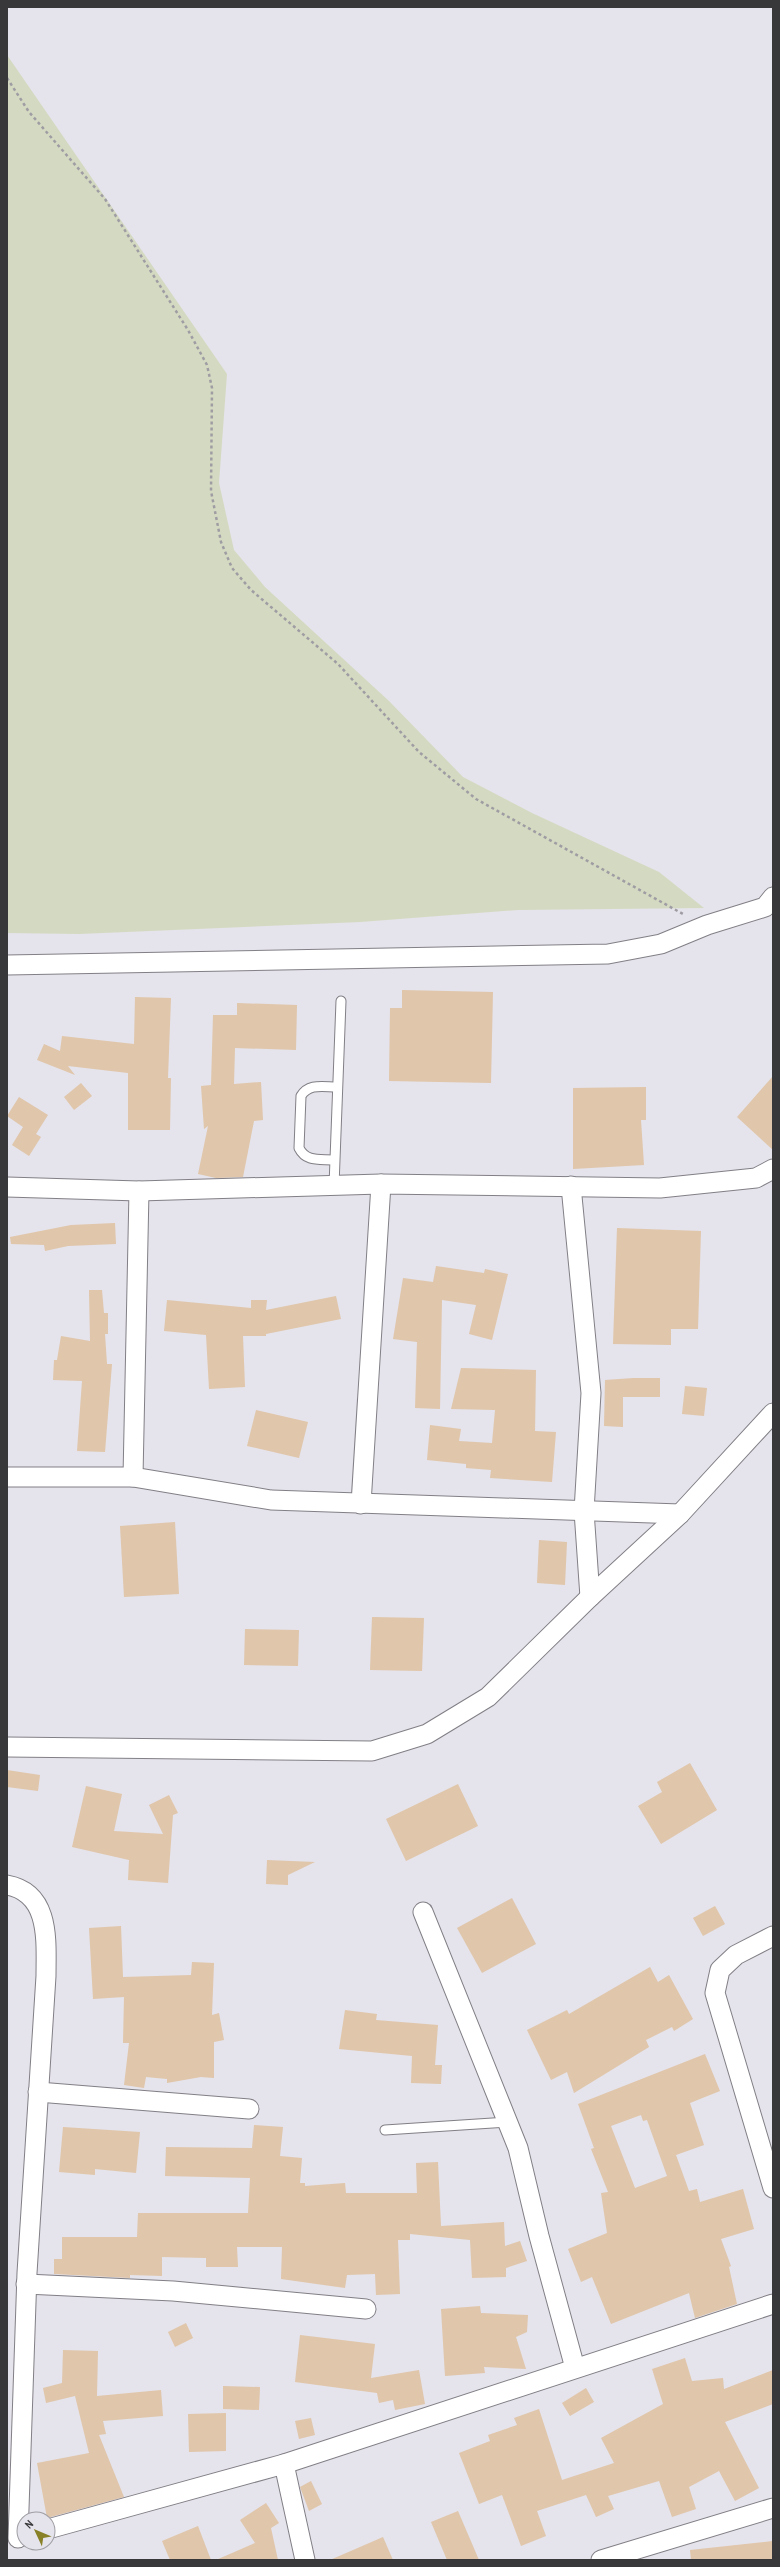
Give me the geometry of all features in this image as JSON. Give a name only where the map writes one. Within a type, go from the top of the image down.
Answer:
[{"type":"street","points":[[7,965],[608,954],[662,944],[707,925],[770,906]]},
{"type":"street","points":[[7,1187],[139,1191],[381,1184],[660,1188],[756,1178],[773,1169]]},
{"type":"street","points":[[362,1504],[381,1184]]},
{"type":"street","points":[[571,1186],[591,1393],[584,1511],[590,1597]]},
{"type":"street","points":[[133,1477],[139,1191]]},
{"type":"street","points":[[7,1747],[372,1751],[427,1734],[488,1697],[590,1597],[680,1514],[773,1413]]},
{"type":"street","points":[[7,1477],[133,1477],[271,1500],[680,1514]]},
{"type":"street","points":[[7,1886],[14,1887],[34,1900],[46,1927],[46,1976],[26,2284],[17,2511]]},
{"type":"street","points":[[423,1912],[518,2148],[539,2236],[575,2368]]},
{"type":"street","points":[[773,1936],[736,1955],[720,1970],[715,1993],[773,2188]]},
{"type":"street","points":[[38,2092],[249,2109]]},
{"type":"street","points":[[26,2284],[188,2292],[366,2309]]},
{"type":"street","points":[[56,2527],[284,2464],[773,2304]]},
{"type":"street","points":[[284,2464],[305,2560]]},
{"type":"street","points":[[601,2560],[773,2508]]},
{"type":"lane","points":[[334,1186],[336,1087],[340,1001]]},
{"type":"lane","points":[[334,1160],[308,1159],[302,1154],[299,1148],[301,1096],[304,1090],[311,1086],[336,1087]]},
{"type":"lane","points":[[385,2130],[508,2122]]},
{"type":"path","points":[[7,78],[29,112],[105,199],[188,330],[207,365],[212,388],[211,491],[221,542],[232,568],[250,590],[338,664],[419,752],[476,800],[662,904],[707,925]]},
{"type":"green space","points":[[7,55],[227,374],[219,483],[234,550],[265,587],[389,701],[463,777],[532,813],[659,872],[704,908],[518,910],[360,922],[79,934],[7,933]]},
{"type":"building","points":[[402,990],[493,992],[491,1083],[389,1081],[390,1008],[402,1008]]},
{"type":"building","points":[[135,997],[171,998],[168,1078],[171,1078],[170,1130],[128,1130],[128,1073],[68,1066],[75,1075],[37,1060],[44,1044],[60,1051],[62,1036],[134,1044]]},
{"type":"building","points":[[237,1003],[297,1005],[296,1050],[235,1048],[234,1084],[261,1082],[263,1120],[254,1121],[243,1177],[216,1178],[198,1174],[208,1126],[204,1129],[201,1086],[211,1085],[213,1015],[237,1015]]},
{"type":"building","points":[[773,1076],[773,1150],[737,1117]]},
{"type":"building","points":[[81,1083],[92,1096],[74,1110],[64,1097]]},
{"type":"building","points":[[646,1087],[646,1120],[641,1120],[644,1165],[573,1169],[573,1088]]},
{"type":"building","points":[[19,1097],[48,1115],[36,1134],[41,1137],[29,1156],[12,1145],[23,1127],[7,1116]]},
{"type":"building","points":[[115,1223],[116,1244],[68,1246],[45,1251],[44,1245],[11,1244],[10,1237],[71,1225]]},
{"type":"building","points":[[617,1228],[701,1231],[698,1329],[671,1329],[671,1345],[613,1344]]},
{"type":"building","points":[[436,1266],[484,1273],[485,1269],[508,1274],[492,1340],[469,1334],[476,1305],[442,1300],[440,1409],[415,1408],[417,1342],[393,1339],[403,1278],[433,1282]]},
{"type":"building","points":[[89,1290],[102,1290],[104,1313],[108,1313],[108,1334],[105,1334],[107,1364],[112,1364],[105,1452],[77,1451],[82,1381],[53,1380],[54,1360],[57,1360],[61,1336],[90,1341]]},
{"type":"building","points":[[336,1296],[341,1319],[266,1334],[266,1336],[243,1336],[245,1387],[209,1389],[206,1335],[164,1331],[167,1300],[251,1308],[251,1300],[267,1300],[266,1310]]},
{"type":"building","points":[[461,1368],[536,1370],[535,1431],[556,1432],[552,1482],[490,1478],[491,1470],[466,1468],[466,1464],[427,1460],[430,1425],[461,1429],[459,1441],[492,1443],[495,1410],[451,1409]]},
{"type":"building","points":[[660,1378],[660,1397],[623,1397],[623,1427],[604,1426],[605,1380]]},
{"type":"building","points":[[685,1386],[707,1388],[704,1416],[682,1414]]},
{"type":"building","points":[[256,1410],[308,1422],[299,1458],[247,1446]]},
{"type":"building","points":[[175,1522],[179,1594],[124,1597],[120,1526]]},
{"type":"building","points":[[539,1540],[567,1542],[565,1585],[537,1583]]},
{"type":"building","points":[[372,1617],[424,1618],[422,1671],[370,1670]]},
{"type":"building","points":[[245,1629],[299,1630],[298,1666],[244,1665]]},
{"type":"building","points":[[690,1763],[717,1810],[661,1844],[638,1806],[662,1792],[657,1782]]},
{"type":"building","points":[[7,1770],[40,1775],[38,1791],[7,1787]]},
{"type":"building","points":[[458,1784],[478,1826],[406,1861],[386,1819]]},
{"type":"building","points":[[86,1786],[122,1794],[114,1831],[163,1834],[149,1805],[169,1795],[178,1813],[173,1815],[168,1883],[128,1880],[129,1860],[72,1847]]},
{"type":"building","points":[[267,1860],[315,1862],[288,1875],[288,1885],[266,1884]]},
{"type":"building","points":[[512,1898],[536,1944],[482,1973],[457,1928]]},
{"type":"building","points":[[715,1906],[725,1924],[703,1936],[693,1918]]},
{"type":"building","points":[[121,1926],[123,1977],[191,1975],[192,1962],[214,1963],[212,2015],[219,2013],[224,2040],[214,2042],[214,2078],[201,2077],[167,2083],[167,2079],[146,2077],[144,2088],[124,2085],[129,2043],[123,2043],[124,1997],[93,1999],[89,1928]]},
{"type":"building","points":[[650,1967],[658,1982],[669,1975],[693,2019],[674,2031],[672,2027],[646,2040],[649,2047],[574,2093],[567,2072],[551,2080],[527,2030],[567,2010],[569,2014]]},
{"type":"building","points":[[345,2010],[377,2014],[376,2020],[438,2025],[435,2065],[442,2065],[441,2084],[411,2083],[412,2056],[339,2049]]},
{"type":"building","points":[[705,2054],[720,2091],[690,2103],[704,2145],[676,2155],[689,2191],[697,2189],[700,2202],[743,2189],[754,2229],[721,2239],[731,2266],[729,2267],[737,2304],[695,2318],[689,2293],[611,2324],[592,2277],[581,2282],[568,2249],[607,2233],[601,2193],[608,2192],[591,2149],[594,2148],[578,2104]],"holes":[[[641,2115],[643,2121],[647,2120],[667,2176],[635,2188],[611,2126]]]},
{"type":"building","points":[[254,2125],[283,2127],[280,2156],[302,2158],[300,2183],[305,2183],[305,2186],[345,2183],[346,2193],[417,2193],[416,2163],[438,2162],[441,2226],[504,2222],[505,2246],[520,2241],[527,2261],[506,2268],[506,2277],[472,2278],[470,2240],[410,2234],[410,2240],[398,2240],[400,2294],[376,2295],[375,2274],[347,2275],[345,2288],[281,2279],[282,2247],[237,2247],[238,2267],[206,2267],[206,2258],[162,2257],[162,2276],[130,2275],[130,2278],[54,2274],[54,2259],[62,2259],[62,2237],[137,2237],[138,2213],[248,2213],[250,2178],[165,2176],[166,2147],[252,2148]]},
{"type":"building","points":[[63,2127],[140,2132],[136,2173],[95,2169],[95,2175],[59,2172]]},
{"type":"building","points":[[480,2306],[481,2313],[528,2315],[527,2332],[516,2337],[526,2369],[484,2367],[485,2373],[445,2376],[441,2309]]},
{"type":"building","points":[[186,2323],[193,2338],[175,2347],[168,2332]]},
{"type":"building","points":[[300,2335],[375,2344],[371,2378],[419,2370],[425,2404],[395,2410],[393,2400],[379,2403],[377,2393],[295,2382]]},
{"type":"building","points":[[63,2350],[98,2351],[97,2396],[161,2390],[163,2416],[103,2421],[106,2434],[99,2435],[124,2497],[56,2516],[56,2511],[46,2511],[37,2463],[89,2453],[75,2396],[46,2403],[43,2388],[62,2383]]},
{"type":"building","points":[[685,2358],[692,2381],[723,2378],[724,2389],[773,2370],[773,2404],[725,2422],[759,2488],[735,2501],[719,2471],[689,2487],[696,2509],[672,2517],[659,2481],[608,2496],[614,2509],[596,2517],[586,2495],[537,2511],[546,2536],[521,2546],[502,2495],[479,2504],[459,2453],[490,2441],[488,2435],[517,2425],[514,2418],[539,2409],[562,2480],[614,2463],[601,2438],[663,2404],[652,2369]]},
{"type":"building","points":[[223,2386],[260,2387],[259,2410],[223,2409]]},
{"type":"building","points":[[586,2388],[594,2402],[570,2416],[562,2403]]},
{"type":"building","points":[[226,2413],[226,2451],[189,2452],[188,2414]]},
{"type":"building","points":[[311,2418],[315,2435],[299,2439],[295,2421]]},
{"type":"building","points":[[311,2481],[322,2504],[309,2511],[300,2487]]},
{"type":"building","points":[[266,2503],[279,2523],[271,2528],[278,2560],[216,2560],[255,2543],[240,2520]]},
{"type":"building","points":[[458,2511],[479,2560],[447,2560],[431,2522]]},
{"type":"building","points":[[198,2526],[211,2560],[170,2560],[162,2541]]},
{"type":"building","points":[[383,2537],[393,2560],[330,2560]]},
{"type":"building","points":[[773,2541],[773,2560],[691,2560],[690,2550]]}]
